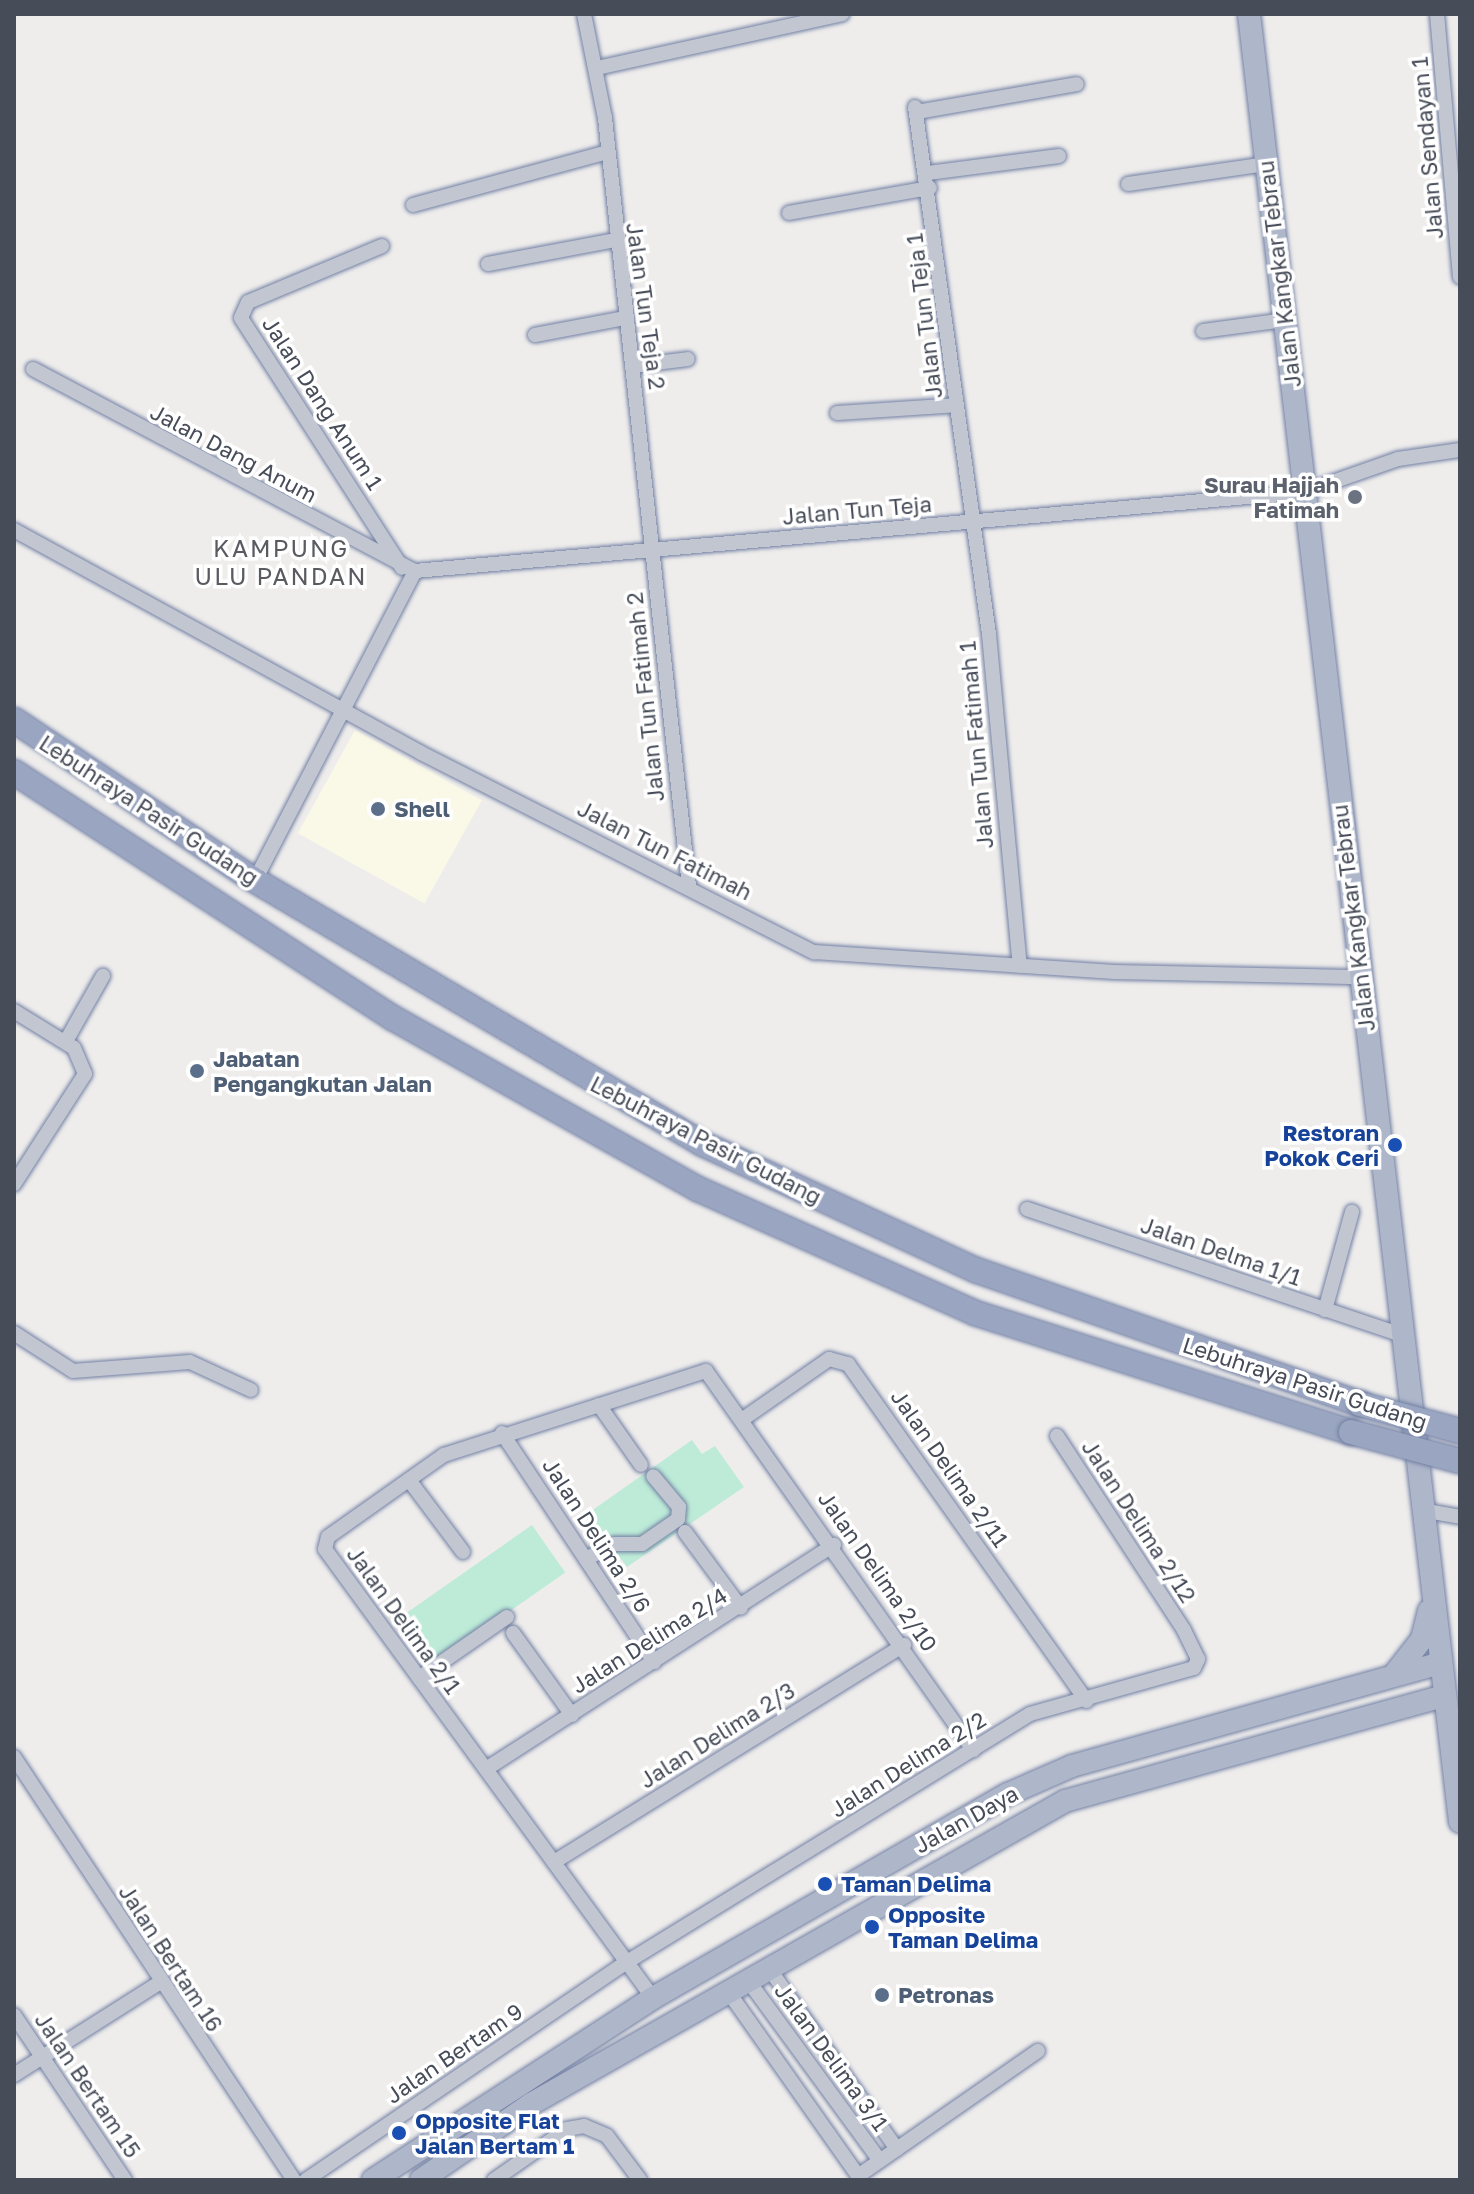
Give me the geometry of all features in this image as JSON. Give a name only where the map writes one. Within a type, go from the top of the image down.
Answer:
[{"type":"highway","name":"Lebuhraya Pasir Gudang","points":[[14,720],[255,880],[590,1080],[836,1207],[976,1270],[1360,1404],[1460,1431]]},
{"type":"highway","name":"Lebuhraya Pasir Gudang","points":[[14,772],[393,1018],[698,1189],[975,1313],[1351,1432],[1460,1461]]},
{"type":"main road","name":"Jalan Kangkar Tebrau","points":[[1249,14],[1421,1510],[1460,1822]]},
{"type":"main road","points":[[1394,1675],[1422,1639],[1432,1595]]},
{"type":"main road","name":"Jalan Daya","points":[[373,2180],[653,1998],[1008,1794],[1146,1746],[1440,1663]]},
{"type":"main road","name":"Jalan Daya","points":[[421,2180],[531,2104],[1022,1821],[1134,1780],[1444,1696]]},
{"type":"main road","points":[[1398,1706],[1435,1723],[1451,1749]]},
{"type":"main road","points":[[1134,1780],[1217,1741],[1207,1735],[1146,1746]]},
{"type":"street","name":"Jalan Tun Teja 2","points":[[584,14],[597,68],[604,153],[652,551]]},
{"type":"street","points":[[597,68],[842,14]]},
{"type":"street","name":"Jalan Sendayan 1","points":[[1437,14],[1460,277]]},
{"type":"street","name":"Jalan Tun Teja 1","points":[[975,521],[956,405],[929,181],[916,110],[1077,84]]},
{"type":"street","points":[[413,205],[604,153]]},
{"type":"street","points":[[789,213],[1059,156]]},
{"type":"street","points":[[1128,184],[1266,164]]},
{"type":"street","points":[[488,264],[615,240]]},
{"type":"street","name":"Jalan Dang Anum 1","points":[[382,246],[248,302],[241,318],[408,570]]},
{"type":"street","points":[[535,335],[625,318]]},
{"type":"street","points":[[1203,331],[1284,320]]},
{"type":"street","points":[[632,366],[688,359]]},
{"type":"street","name":"Jalan Dang Anum","points":[[33,369],[408,570]]},
{"type":"street","points":[[837,413],[956,405]]},
{"type":"street","name":"Jalan Tun Teja","points":[[408,570],[1304,492],[1409,456],[1460,450]]},
{"type":"street","name":"Jalan Tun Fatimah 1","points":[[975,521],[1020,966]]},
{"type":"street","name":"Jalan Tun Fatimah","points":[[14,530],[342,710],[814,952],[1020,966],[1360,977]]},
{"type":"street","name":"Jalan Tun Fatimah 2","points":[[652,551],[689,886]]},
{"type":"street","points":[[255,880],[342,710],[408,570]]},
{"type":"street","points":[[66,1041],[103,976]]},
{"type":"street","points":[[14,1011],[66,1041],[82,1057],[85,1074],[14,1184]]},
{"type":"street","name":"Jalan Delma 1/1","points":[[1027,1209],[1401,1335]]},
{"type":"street","points":[[1325,1310],[1352,1212]]},
{"type":"street","points":[[14,1333],[73,1371],[190,1362],[251,1390]]},
{"type":"street","name":"Jalan Delima 2/11","points":[[743,1419],[829,1359],[848,1364],[1087,1701]]},
{"type":"street","name":"Jalan Delima 2/1","points":[[653,1998],[419,1678],[324,1542],[444,1455],[502,1433],[706,1371],[743,1419]]},
{"type":"street","points":[[599,1405],[641,1465]]},
{"type":"street","name":"Jalan Delima 2/10","points":[[743,1419],[904,1645],[973,1750]]},
{"type":"street","name":"Jalan Delima 2/6","points":[[502,1433],[654,1662]]},
{"type":"street","name":"Jalan Delima 2/12","points":[[1057,1436],[1184,1630]]},
{"type":"street","points":[[586,1559],[614,1544],[642,1544],[680,1516],[653,1476]]},
{"type":"street","points":[[409,1480],[463,1552]]},
{"type":"street","points":[[1421,1510],[1460,1517]]},
{"type":"street","points":[[685,1532],[741,1608]]},
{"type":"street","name":"Jalan Delima 2/4","points":[[486,1769],[741,1608],[834,1545]]},
{"type":"street","points":[[419,1678],[507,1617]]},
{"type":"street","name":"Jalan Delima 2/2","points":[[627,1962],[1030,1714],[1087,1701],[1194,1668],[1198,1659],[1184,1630]]},
{"type":"street","points":[[513,1633],[572,1715]]},
{"type":"street","name":"Jalan Delima 2/3","points":[[554,1862],[904,1645]]},
{"type":"street","name":"Jalan Bertam 16","points":[[14,1757],[159,1983],[294,2180]]},
{"type":"street","name":"Jalan Bertam 9","points":[[306,2180],[627,1962]]},
{"type":"street","name":"Jalan Delima 3/1","points":[[768,1967],[897,2149]]},
{"type":"street","name":"Jalan Delima 3/1","points":[[747,1979],[880,2161]]},
{"type":"street","points":[[14,2075],[159,1983]]},
{"type":"street","points":[[727,1990],[858,2176],[1038,2051]]},
{"type":"street","name":"Jalan Bertam 15","points":[[14,2015],[122,2175]]},
{"type":"street","points":[[494,2180],[572,2127],[602,2132],[640,2180]]},
{"type":"street","points":[[104,2180],[122,2175]]},
{"type":"shaded area","points":[[355,730],[482,800],[425,904],[298,833]]},
{"type":"green space","points":[[692,1440],[702,1454],[715,1446],[744,1487],[627,1567],[587,1514]]},
{"type":"green space","points":[[532,1525],[565,1573],[435,1664],[402,1616]]},
{"type":"place","name":"Surau Hajjah Fatimah","points":[[1355,497]]},
{"type":"place","name":"Shell","points":[[378,809]]},
{"type":"place","name":"Jabatan Pengangkutan Jalan","points":[[197,1071]]},
{"type":"place","name":"Restoran Pokok Ceri","points":[[1395,1145]]},
{"type":"place","name":"Taman Delima","points":[[825,1884]]},
{"type":"place","name":"Opposite Taman Delima","points":[[872,1927]]},
{"type":"place","name":"Petronas","points":[[882,1995]]},
{"type":"place","name":"Opposite Flat Jalan Bertam 1","points":[[399,2133]]},
{"type":"district","name":"KAMPUNG ULU PANDAN","points":[[281,562]]}]
